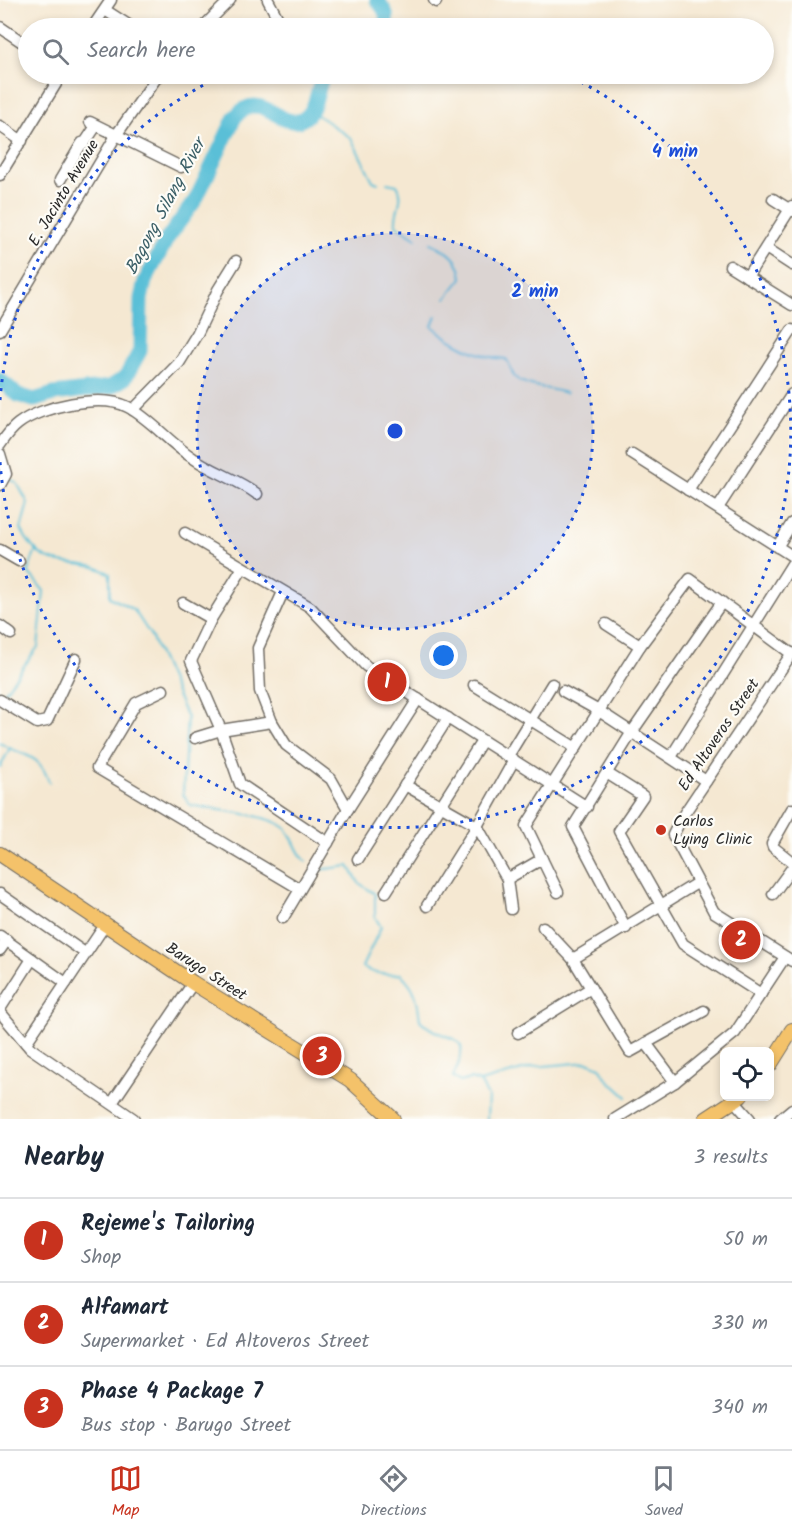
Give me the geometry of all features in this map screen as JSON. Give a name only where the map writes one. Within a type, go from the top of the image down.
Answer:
[{"type":"main road","name":"Barugo Street","points":[[0,854],[193,983],[350,1080],[393,1119]]},
{"type":"main road","points":[[774,1059],[792,1030]]},
{"type":"main road","points":[[706,1119],[736,1101]]},
{"type":"street","points":[[212,18],[230,0]]},
{"type":"street","points":[[268,0],[277,17]]},
{"type":"street","points":[[99,18],[108,5],[122,18]]},
{"type":"street","points":[[0,27],[18,39]]},
{"type":"street","points":[[0,175],[56,84]]},
{"type":"street","name":"E. Jacinto Avenue","points":[[0,330],[117,134],[152,84]]},
{"type":"street","points":[[60,180],[82,143],[84,144],[93,124],[181,167]]},
{"type":"street","points":[[0,126],[22,141]]},
{"type":"street","points":[[747,277],[791,209],[772,199]]},
{"type":"street","points":[[766,248],[792,265]]},
{"type":"street","points":[[133,410],[179,363],[236,261]]},
{"type":"street","points":[[730,266],[792,305]]},
{"type":"street","points":[[688,490],[792,330]]},
{"type":"street","points":[[718,508],[792,394]]},
{"type":"street","points":[[0,445],[17,424],[54,409],[105,399],[133,410],[194,460],[257,494]]},
{"type":"street","points":[[0,454],[3,480]]},
{"type":"street","points":[[632,454],[792,556]]},
{"type":"street","points":[[777,547],[792,523]]},
{"type":"street","points":[[185,533],[310,608],[366,666],[586,807]]},
{"type":"street","points":[[0,550],[19,561]]},
{"type":"street","points":[[671,757],[792,564]]},
{"type":"street","points":[[242,569],[211,619],[191,661],[221,730],[240,784],[328,843]]},
{"type":"street","points":[[558,892],[526,826],[640,646],[690,579],[792,653]]},
{"type":"street","points":[[283,592],[258,648],[260,691],[272,722],[286,745],[331,779],[348,809]]},
{"type":"street","points":[[626,928],[573,826],[608,774],[632,732],[722,602]]},
{"type":"street","points":[[183,603],[211,619]]},
{"type":"street","points":[[606,624],[640,646]]},
{"type":"street","points":[[0,626],[11,634]]},
{"type":"street","name":"Ed Altoveros Street","points":[[789,959],[714,912],[673,835],[706,781],[792,653]]},
{"type":"street","points":[[4,702],[37,723],[47,721],[76,659]]},
{"type":"street","points":[[427,906],[477,826],[530,718],[552,684]]},
{"type":"street","points":[[474,685],[576,748]]},
{"type":"street","points":[[163,690],[136,703],[97,768],[300,889]]},
{"type":"street","points":[[563,691],[599,711],[706,781]]},
{"type":"street","points":[[283,918],[348,809],[418,699]]},
{"type":"street","points":[[358,859],[448,718]]},
{"type":"street","points":[[195,738],[221,730],[272,722]]},
{"type":"street","points":[[386,892],[482,741]]},
{"type":"street","points":[[608,774],[643,796],[620,831],[660,907],[683,944],[761,994]]},
{"type":"street","points":[[405,785],[477,826],[507,879],[511,909]]},
{"type":"street","points":[[792,809],[772,844],[792,862]]},
{"type":"street","points":[[507,879],[542,859]]},
{"type":"street","points":[[773,894],[792,868]]},
{"type":"street","points":[[573,959],[697,883]]},
{"type":"street","points":[[0,894],[85,953]]},
{"type":"street","points":[[26,1043],[105,925]]},
{"type":"street","points":[[543,927],[573,959],[630,1052],[704,1011]]},
{"type":"street","points":[[0,950],[4,938],[66,983]]},
{"type":"street","points":[[32,959],[0,1010],[26,1043],[134,1119]]},
{"type":"street","points":[[615,1119],[675,1082],[735,1033],[761,994],[789,959]]},
{"type":"street","points":[[112,1103],[193,983]]},
{"type":"street","points":[[518,1033],[591,988]]},
{"type":"street","points":[[646,1043],[675,1082]]},
{"type":"street","points":[[739,1101],[750,1119]]},
{"type":"street","points":[[780,1119],[792,1108]]},
{"type":"waterway","name":"Bagong Silang River","points":[[377,0],[386,18]]},
{"type":"waterway","name":"Bagong Silang River","points":[[0,380],[18,395],[34,400],[54,394],[110,387],[125,378],[140,351],[141,299],[145,281],[167,239],[196,199],[235,117],[245,109],[254,106],[263,107],[287,120],[303,119],[312,110],[320,84]]},
{"type":"waterway","points":[[311,111],[351,138],[373,181],[378,183]]},
{"type":"waterway","points":[[387,183],[397,185],[399,190],[400,200],[396,225],[416,238]]},
{"type":"waterway","points":[[431,243],[452,256],[461,271],[462,278],[446,298]]},
{"type":"waterway","points":[[436,316],[432,326],[457,344],[476,353],[506,359],[514,376],[523,382],[566,393]]},
{"type":"waterway","points":[[8,478],[17,483],[28,503],[21,529],[30,544],[40,554],[51,560],[86,565],[110,574],[110,597],[134,610],[151,636],[187,718],[183,794],[190,805],[253,816],[276,823],[287,830],[306,861]]},
{"type":"waterway","points":[[1,697],[38,647],[44,591],[28,572],[36,549]]},
{"type":"waterway","points":[[0,743],[35,760],[45,772],[49,782]]},
{"type":"waterway","points":[[0,767],[10,748]]},
{"type":"waterway","points":[[318,870],[349,866],[359,883],[375,894],[375,917],[381,927],[362,967],[376,973],[401,974],[410,984],[415,995],[420,1020],[460,1044],[459,1061],[453,1077],[460,1082],[470,1079],[480,1082],[533,1067],[588,1062],[600,1067],[607,1079],[627,1097]]},
{"type":"waterway","points":[[480,1082],[488,1096],[487,1119]]},
{"type":"place","name":"Rejeme's Tailoring","points":[[387,682]]},
{"type":"place","name":"Carlos Lying Clinic","points":[[661,830]]},
{"type":"place","name":"Alfamart","points":[[741,940]]},
{"type":"place","name":"Phase 4 Package 7","points":[[322,1056]]}]
